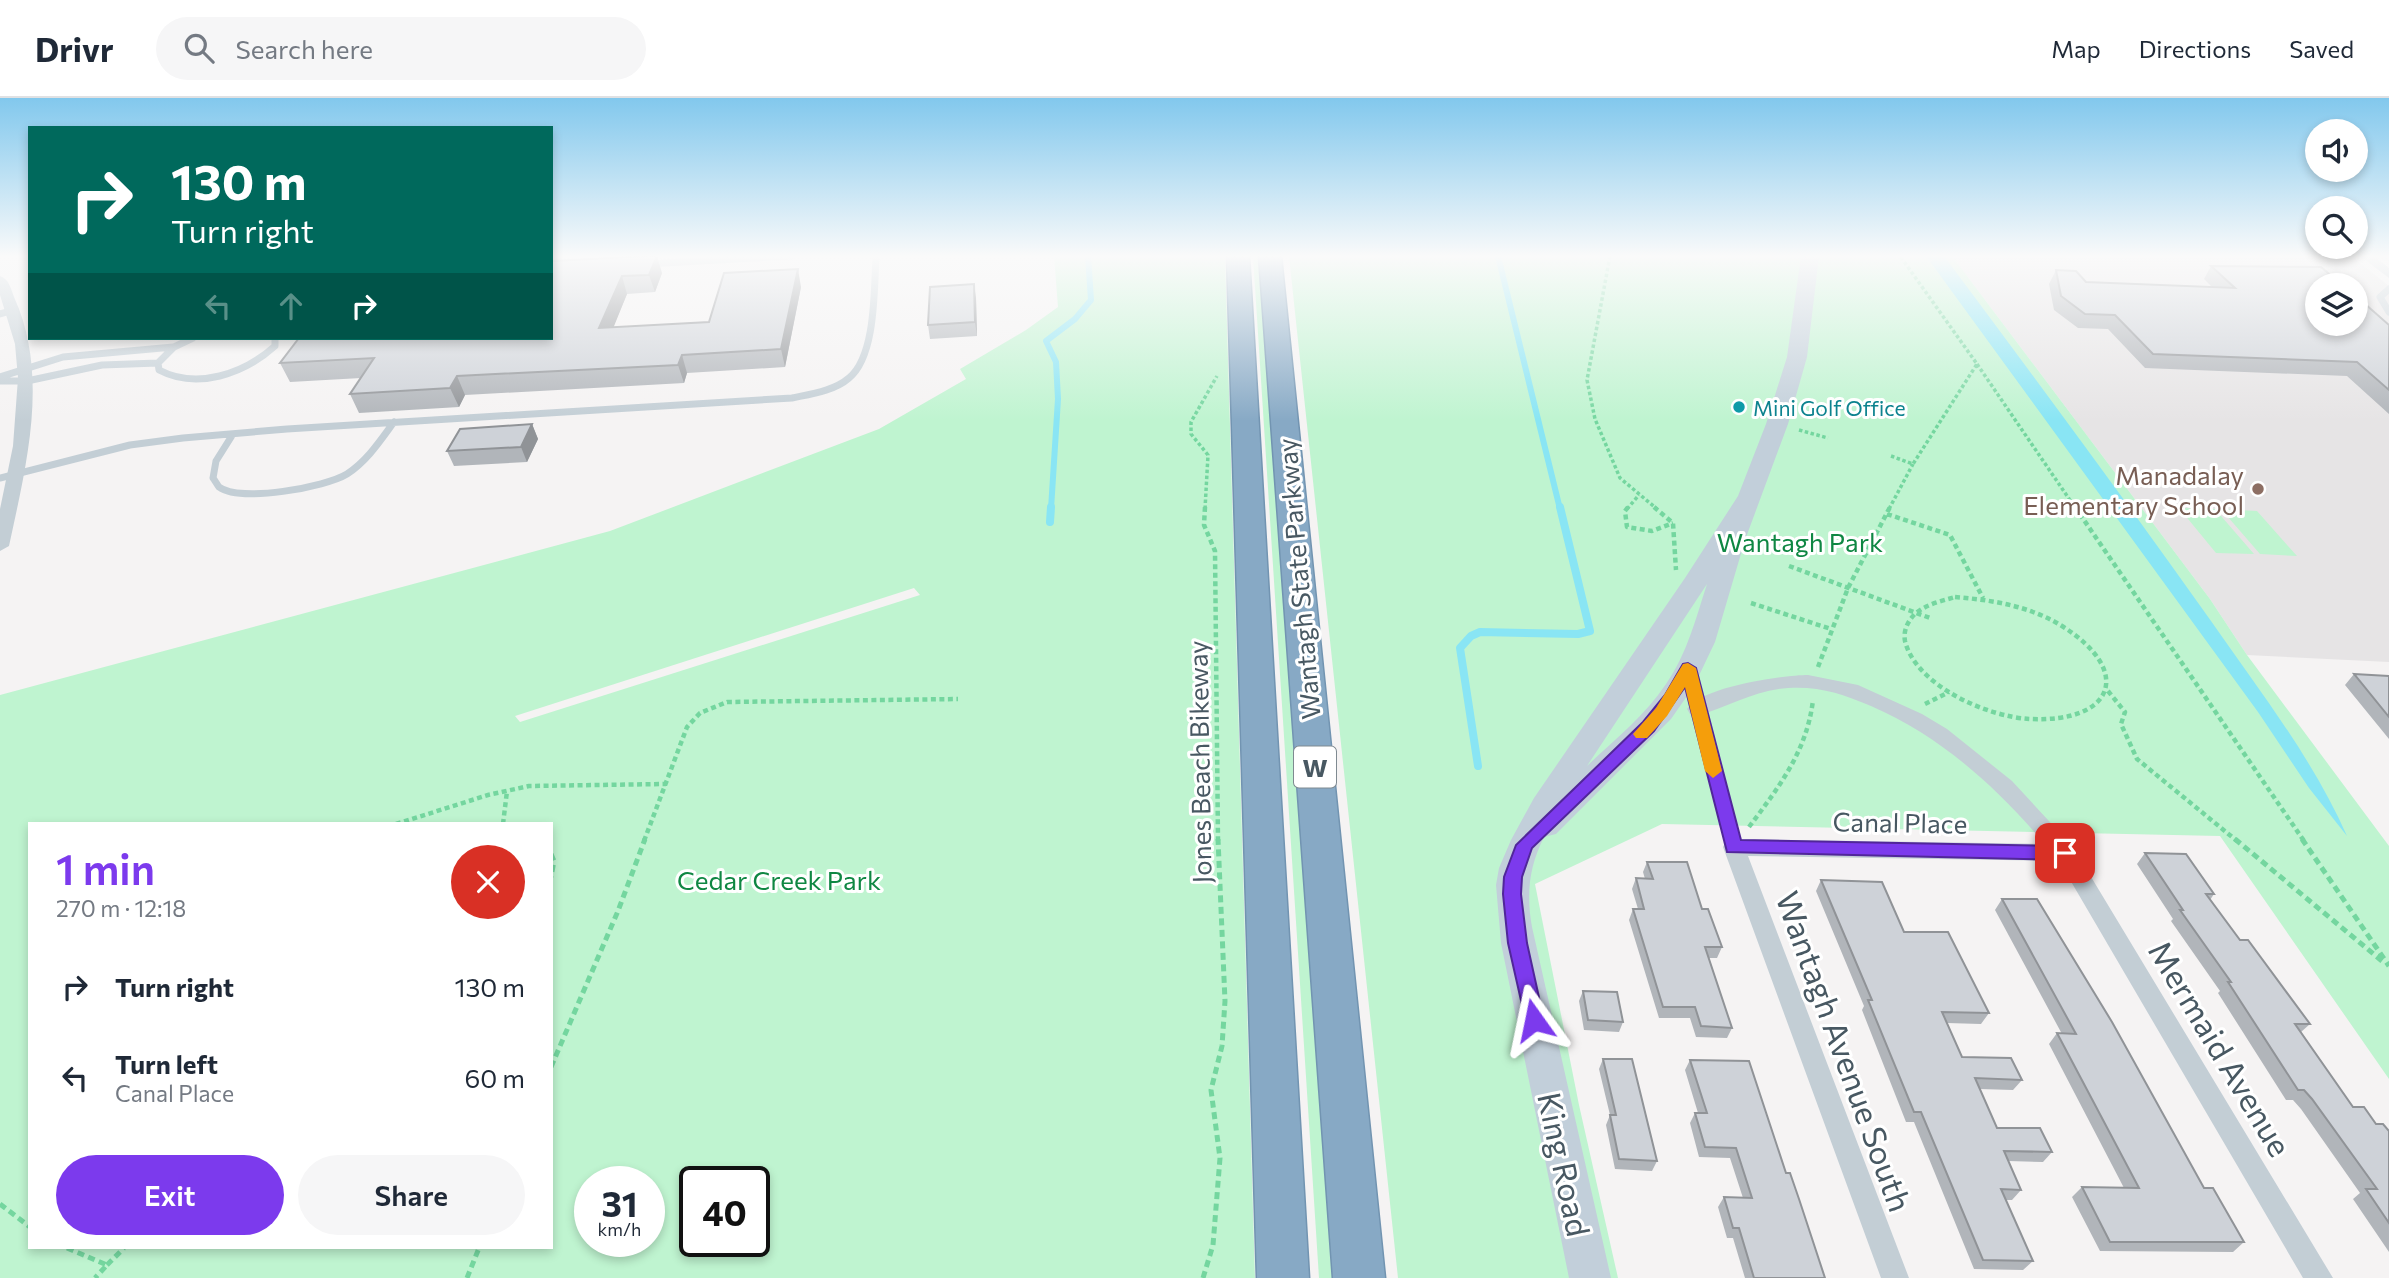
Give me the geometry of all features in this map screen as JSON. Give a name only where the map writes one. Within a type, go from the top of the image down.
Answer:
[{"type":"highway","name":"Wantagh State Parkway","points":[[1240,311],[1283,1278]]},
{"type":"highway","name":"Wantagh State Parkway","points":[[1275,311],[1359,1278]]},
{"type":"street","name":"King Road","points":[[1525,845],[1661,712],[1702,642],[1747,500],[1777,424],[1797,357],[1803,311]]},
{"type":"street","points":[[0,546],[16,474],[26,373],[7,312]]},
{"type":"street","name":"King Road","points":[[1590,1278],[1516,934],[1513,877],[1525,845],[1579,751],[1696,581],[1747,500]]},
{"type":"street","name":"Mermaid Avenue","points":[[1697,709],[1737,691],[1765,684],[1814,681],[1846,688],[1908,715],[1965,750],[2018,798],[2065,853],[2319,1278]]},
{"type":"street","name":"Canal Place","points":[[1734,847],[2065,853]]},
{"type":"street","name":"Wantagh Avenue South","points":[[1734,847],[1895,1278]]},
{"type":"lane","points":[[0,478],[130,445],[233,434],[792,398],[823,391],[849,379],[862,364],[869,311]]},
{"type":"lane","points":[[0,379],[108,350],[174,346],[188,340]]},
{"type":"lane","points":[[158,363],[159,370],[166,376],[179,379],[216,376],[245,367],[267,355],[275,346],[275,340]]},
{"type":"lane","points":[[0,379],[26,373],[102,365],[158,363],[174,346]]},
{"type":"lane","points":[[233,434],[216,461],[213,478],[220,488],[238,492],[294,489],[341,478],[359,465],[394,422]]},
{"type":"lane","points":[[1688,668],[1734,847]]},
{"type":"path","points":[[1600,311],[1587,380],[1595,419],[1620,478],[1673,523],[1676,572],[1684,576]]},
{"type":"path","points":[[1939,311],[2389,966]]},
{"type":"path","points":[[1734,847],[1803,749],[1812,720],[1814,681],[1831,629],[1849,587],[1913,464],[1977,364]]},
{"type":"path","name":"Jones Beach Bikeway","points":[[1203,1278],[1213,1244],[1220,1158],[1211,1090],[1222,1046],[1225,1001],[1216,786],[1215,551],[1204,525],[1208,455],[1191,434],[1191,422],[1216,377],[1217,370]]},
{"type":"path","points":[[1797,429],[1828,438]]},
{"type":"path","points":[[1891,457],[1913,464]]},
{"type":"path","points":[[1639,495],[1625,511],[1628,527],[1652,531],[1673,523]]},
{"type":"path","points":[[1887,514],[1950,535],[1984,598]]},
{"type":"path","points":[[1789,566],[1930,618]]},
{"type":"path","points":[[2108,691],[2098,707],[2077,717],[2049,721],[2015,718],[1981,707],[1950,692],[1927,676],[1912,658],[1904,640],[1905,625],[1913,612],[1931,602],[1955,597],[1984,598],[2015,605],[2046,617],[2073,633],[2094,652],[2106,672],[2108,691],[2125,712],[2122,724],[2137,759],[2389,966]]},
{"type":"path","points":[[1751,603],[1831,629]]},
{"type":"path","points":[[554,1057],[618,911],[687,727],[699,713],[727,702],[958,699]]},
{"type":"path","points":[[403,822],[529,786],[666,784]]},
{"type":"path","points":[[503,822],[507,791]]},
{"type":"path","points":[[0,1204],[28,1225]]},
{"type":"path","points":[[69,1249],[107,1265]]},
{"type":"path","points":[[94,1278],[123,1249]]},
{"type":"path","points":[[467,1278],[479,1249]]},
{"type":"shaded area","name":"Manadalay Elementary School","points":[[1993,311],[2305,311],[2305,336],[2368,336],[2368,311],[2389,311],[2389,662],[2247,655],[2210,599]]},
{"type":"green space","name":"Cedar Creek Park","points":[[1052,311],[1227,311],[1255,1278],[0,1278],[0,695],[610,531],[879,429],[966,379],[960,369]],"holes":[[[914,588],[920,595],[520,722],[515,716]]]},
{"type":"green space","points":[[1257,311],[1264,311],[1335,1278],[1319,1278]]},
{"type":"green space","name":"Wantagh Park","points":[[1295,311],[1993,311],[2210,599],[2247,655],[2389,846],[2389,1079],[2220,836],[1662,824],[1535,884],[1579,1105],[1618,1278],[1398,1278]]},
{"type":"green space","points":[[2179,508],[2215,509],[2254,554],[2216,553]]},
{"type":"green space","points":[[2221,509],[2257,511],[2297,556],[2260,554]]},
{"type":"water","points":[[1966,311],[1985,311],[2145,529],[2302,752],[2347,836],[2309,788],[2258,712]]},
{"type":"building","points":[[553,311],[606,311],[599,328],[709,322],[712,311],[789,311],[781,349],[682,355],[678,365],[457,376],[450,388],[350,394],[374,358],[280,363],[297,340],[553,340]]},
{"type":"building","points":[[929,311],[975,311],[975,322],[928,325]]},
{"type":"building","points":[[2081,311],[2305,311],[2305,336],[2368,336],[2368,311],[2373,311],[2389,325],[2389,390],[2357,362],[2153,354],[2115,315],[2085,314]]},
{"type":"building","points":[[532,424],[521,447],[447,451],[460,429]]},
{"type":"building","points":[[2354,674],[2389,676],[2389,717]]},
{"type":"building","points":[[2145,853],[2186,854],[2214,894],[2206,894],[2240,940],[2248,940],[2310,1024],[2295,1024],[2353,1107],[2364,1107],[2376,1124],[2383,1124],[2389,1131],[2389,1223],[2366,1189],[2377,1189],[2312,1099],[2304,1090],[2298,1090],[2228,982],[2231,982],[2180,910],[2183,910]]},
{"type":"building","points":[[1647,862],[1687,862],[1702,909],[1708,909],[1722,947],[1705,947],[1732,1028],[1701,1026],[1695,1007],[1663,1007],[1633,909],[1644,909],[1636,878],[1653,879]]},
{"type":"building","points":[[1821,880],[1882,882],[1904,932],[1948,932],[1989,1013],[1942,1012],[1962,1057],[2011,1058],[2022,1080],[1975,1078],[1997,1128],[2040,1128],[2052,1152],[2004,1151],[2021,1190],[2001,1189],[2033,1261],[1983,1260],[1921,1112],[1914,1112],[1868,1000],[1872,1000]]},
{"type":"building","points":[[2002,899],[2037,899],[2112,1022],[2204,1188],[2213,1188],[2244,1242],[2110,1242],[2082,1187],[2139,1188],[2057,1033],[2076,1034]]},
{"type":"building","points":[[1583,991],[1617,992],[1623,1022],[1588,1020]]},
{"type":"building","points":[[1603,1059],[1632,1059],[1657,1161],[1619,1159],[1610,1115],[1616,1115]]},
{"type":"building","points":[[1690,1060],[1749,1061],[1786,1173],[1790,1173],[1825,1278],[1754,1278],[1739,1228],[1733,1228],[1724,1197],[1752,1198],[1736,1148],[1705,1147],[1695,1113],[1707,1113]]},
{"type":"waterway","points":[[1051,509],[1058,399],[1056,362],[1046,341],[1082,311]]},
{"type":"waterway","points":[[1511,311],[1560,509]]},
{"type":"waterway","points":[[1050,522],[1051,507]]},
{"type":"waterway","points":[[1478,766],[1460,648],[1471,636],[1480,632],[1578,634],[1590,631],[1560,507]]},
{"type":"slow traffic","points":[[1641,734],[1680,686],[1688,668],[1713,771]]},
{"type":"place","name":"Mini Golf Office","points":[[1739,407]]},
{"type":"place","name":"Manadalay Elementary School","points":[[2258,489]]},
{"type":"route","points":[[1534,1020],[1514,915],[1513,877],[1518,861],[1525,845],[1661,712],[1680,686],[1688,668],[1734,847],[2065,853]]}]
